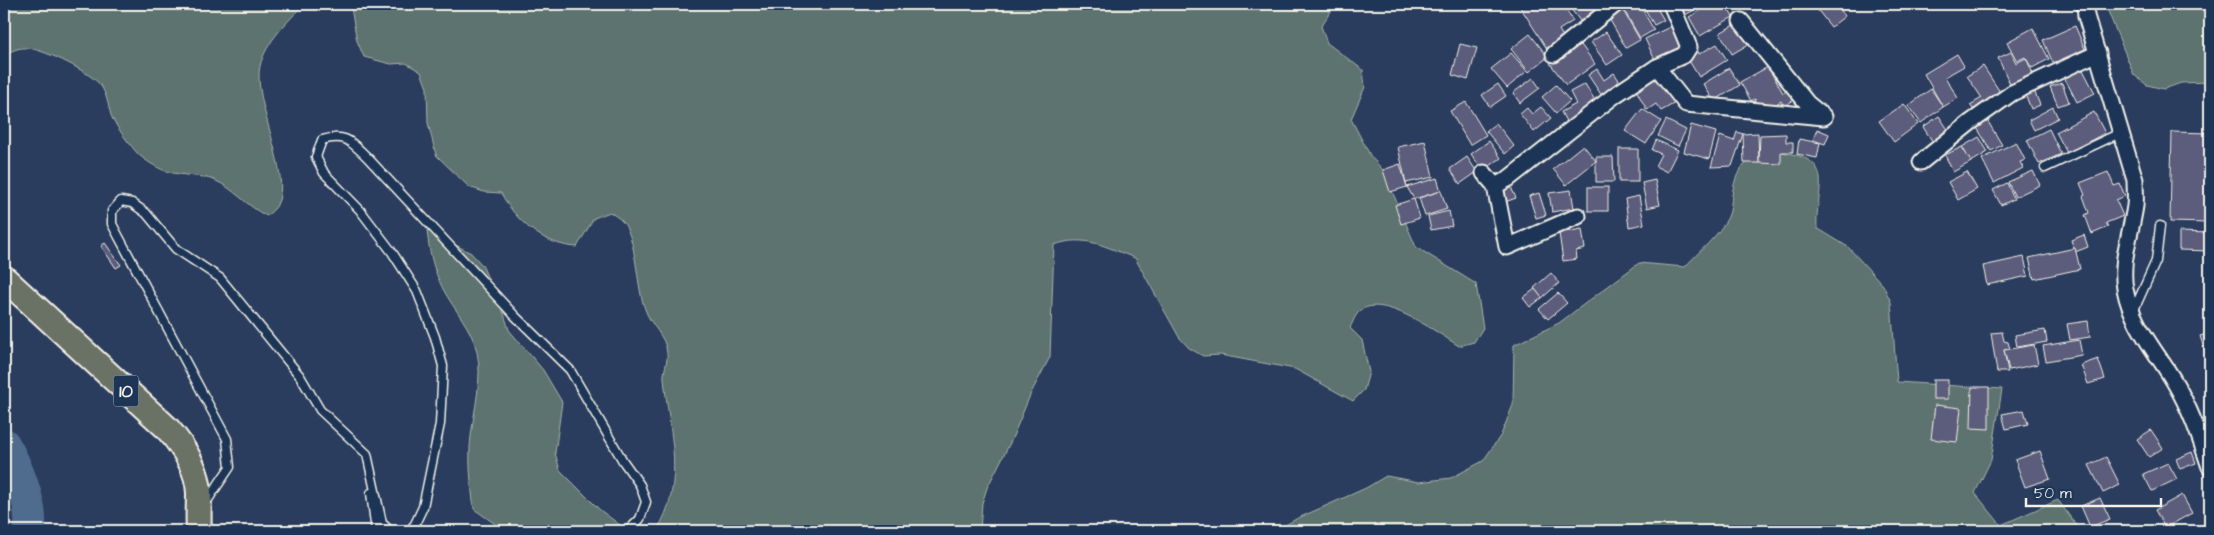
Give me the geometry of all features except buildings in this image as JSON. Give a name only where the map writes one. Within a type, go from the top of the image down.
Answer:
[{"type":"highway","name":"10","points":[[4,278],[167,428],[181,444],[192,466],[199,490],[198,522]]},
{"type":"street","points":[[1554,54],[1616,4]]},
{"type":"street","points":[[1495,186],[1615,95],[1657,67],[1684,55],[1689,47],[1671,4]]},
{"type":"street","points":[[2085,4],[2086,16],[2135,180],[2135,205],[2124,271],[2125,288],[2132,314],[2153,351],[2175,382],[2190,412],[2210,467]]},
{"type":"street","points":[[1657,67],[1686,104],[1824,116],[1807,103],[1741,21]]},
{"type":"street","points":[[1921,162],[2012,93],[2098,53]]},
{"type":"street","points":[[1484,174],[1495,186],[1507,247],[1578,216]]},
{"type":"lane","points":[[2045,168],[2122,132]]},
{"type":"lane","points":[[409,531],[416,524],[423,507],[440,424],[443,366],[436,337],[417,291],[392,252],[360,210],[324,174],[316,157],[322,140],[336,136],[349,141],[367,157],[515,316],[570,370],[623,462],[640,486],[646,502],[640,519],[628,531]]},
{"type":"lane","points":[[198,522],[230,467],[227,440],[112,224],[112,211],[121,201],[132,203],[146,213],[176,249],[220,278],[300,376],[320,410],[367,454],[382,523],[390,531]]},
{"type":"lane","points":[[2132,314],[2156,261],[2160,226]]},
{"type":"lane","points":[[367,454],[376,531]]},
{"type":"green space","points":[[4,4],[304,4],[272,40],[260,66],[259,80],[262,98],[280,176],[281,192],[275,208],[267,216],[253,208],[221,183],[203,177],[169,172],[145,160],[132,147],[115,124],[101,86],[96,80],[78,68],[45,53],[28,48],[9,52],[4,56]]},
{"type":"green space","points":[[349,4],[1336,4],[1321,26],[1327,43],[1363,70],[1365,87],[1351,119],[1371,157],[1383,170],[1416,247],[1476,284],[1483,328],[1474,342],[1459,346],[1408,316],[1379,306],[1366,307],[1357,314],[1350,328],[1362,340],[1369,372],[1364,390],[1353,401],[1295,369],[1220,355],[1203,356],[1189,348],[1179,337],[1135,258],[1095,243],[1086,241],[1065,242],[1054,245],[1050,357],[1031,393],[1011,441],[987,488],[982,503],[980,531],[656,531],[671,495],[673,476],[674,457],[664,379],[667,353],[664,341],[647,315],[642,300],[631,238],[627,228],[622,221],[610,212],[594,218],[577,247],[553,242],[542,237],[523,222],[507,204],[501,193],[484,192],[469,187],[436,155],[428,123],[427,88],[421,72],[406,63],[391,64],[364,57],[357,41]]},
{"type":"green space","points":[[2105,4],[2210,4],[2210,82],[2181,83],[2164,89],[2147,85],[2134,75]]},
{"type":"green space","points":[[1781,152],[1799,156],[1811,162],[1817,169],[1820,178],[1820,188],[1817,228],[1848,247],[1883,285],[1891,302],[1897,382],[2002,389],[1991,460],[1975,493],[2001,525],[2058,500],[2080,531],[1275,531],[1296,519],[1366,488],[1386,476],[1419,482],[1451,478],[1483,461],[1501,435],[1513,405],[1514,345],[1559,323],[1639,263],[1685,267],[1724,224],[1730,212],[1734,184],[1742,168],[1753,159]]},
{"type":"green space","points":[[427,230],[471,253],[482,265],[504,314],[509,330],[543,370],[562,402],[555,453],[560,470],[600,510],[628,531],[505,531],[474,509],[470,454],[479,383],[479,362],[475,343],[440,282],[432,260]]},
{"type":"waterway","points":[[4,444],[14,463],[27,499],[30,522],[29,531]]}]
